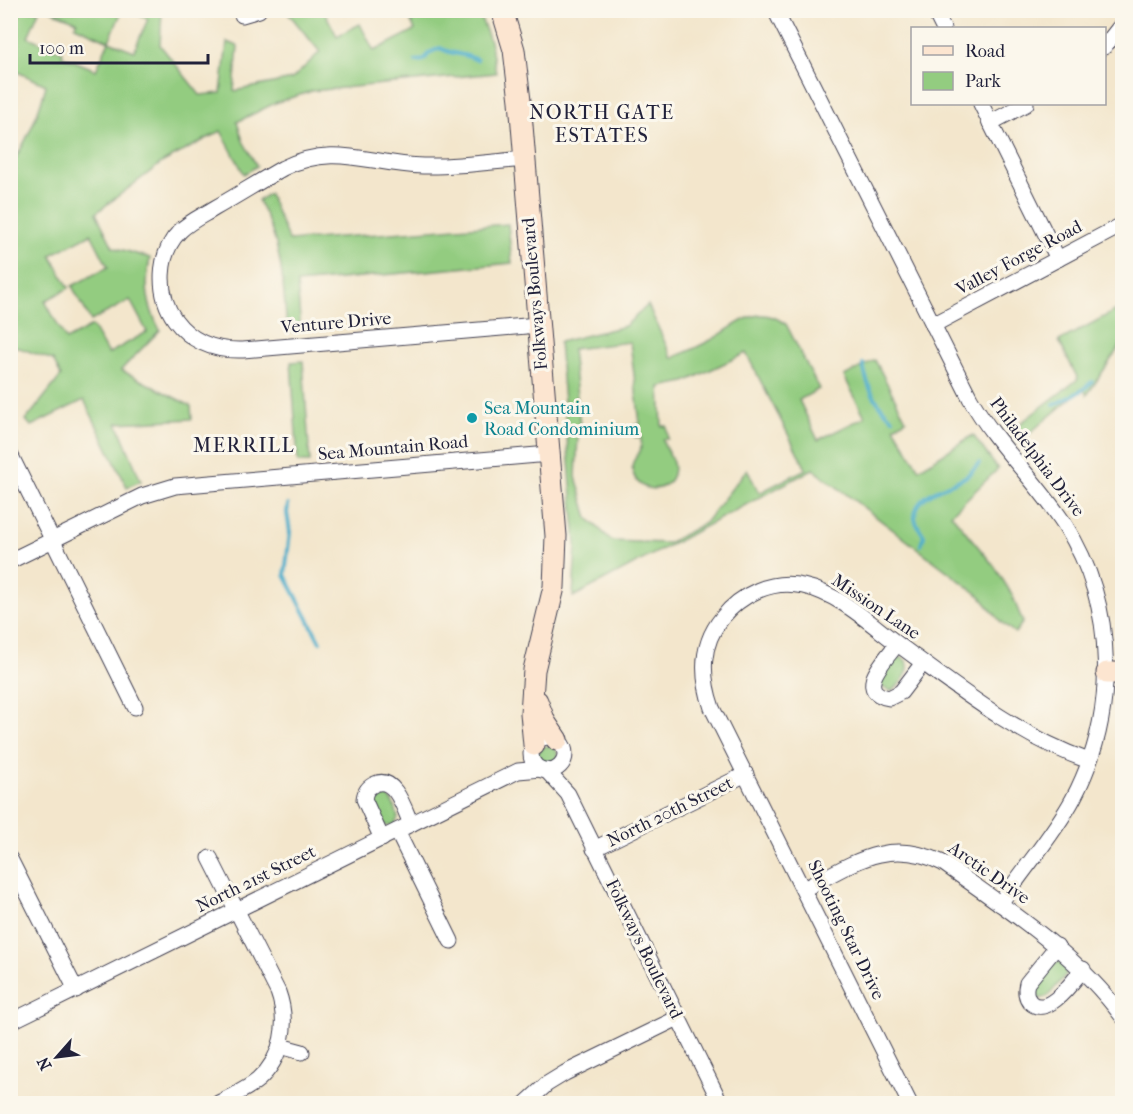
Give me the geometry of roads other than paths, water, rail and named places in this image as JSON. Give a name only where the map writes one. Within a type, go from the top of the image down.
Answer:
[{"type":"street","points":[[242,15],[258,10]]},
{"type":"street","name":"Folkways Boulevard","points":[[502,10],[515,55],[556,536],[556,566],[552,598],[535,658],[531,712],[533,748]]},
{"type":"street","name":"Philadelphia Drive","points":[[775,10],[980,416],[1052,506],[1073,540],[1097,601],[1114,673],[1089,760],[1082,780],[1067,809],[1000,904]]},
{"type":"street","points":[[934,10],[942,27]]},
{"type":"street","points":[[1106,44],[1122,24]]},
{"type":"street","points":[[981,105],[1058,259]]},
{"type":"street","points":[[990,123],[1024,105]]},
{"type":"street","name":"Venture Drive","points":[[524,159],[432,166],[414,166],[331,155],[299,161],[277,171],[181,230],[164,260],[162,277],[164,295],[174,318],[190,336],[213,348],[232,351],[538,325]]},
{"type":"street","name":"Valley Forge Road","points":[[933,325],[1122,225]]},
{"type":"street","points":[[10,454],[135,706]]},
{"type":"street","name":"Sea Mountain Road","points":[[10,561],[135,500],[156,491],[186,485],[549,454]]},
{"type":"street","name":"Mission Lane","points":[[746,774],[712,708],[707,692],[703,670],[707,644],[723,617],[736,603],[752,592],[776,585],[800,585],[830,595],[1016,727],[1036,739],[1089,760]]},
{"type":"street","points":[[897,644],[873,676],[872,686],[878,694],[889,698],[899,695],[923,663]]},
{"type":"street","name":"Folkways Boulevard","points":[[533,685],[545,722],[561,749],[568,794],[721,1104]]},
{"type":"street","points":[[519,771],[533,748],[545,738],[561,749],[557,768],[544,770],[534,762],[533,748]]},
{"type":"street","name":"Folkways Boulevard","points":[[544,770],[568,794]]},
{"type":"street","name":"North 21st Street","points":[[10,1022],[519,771],[544,770]]},
{"type":"street","name":"North 20th Street","points":[[594,849],[746,774]]},
{"type":"street","name":"Shooting Star Drive","points":[[746,774],[910,1104]]},
{"type":"street","points":[[382,838],[364,799],[367,790],[374,784],[381,782],[390,786],[411,824]]},
{"type":"street","points":[[397,831],[451,941]]},
{"type":"street","name":"Arctic Drive","points":[[804,889],[870,856],[902,851],[930,857],[943,863],[1058,946],[1083,969],[1122,1016]]},
{"type":"street","points":[[210,858],[280,999],[284,1022],[280,1046],[263,1076],[252,1085],[218,1104]]},
{"type":"street","points":[[10,859],[75,990]]},
{"type":"street","points":[[1058,946],[1027,983],[1025,991],[1030,1001],[1037,1006],[1047,1005],[1058,997],[1083,969]]},
{"type":"street","points":[[525,1104],[547,1084],[566,1073],[678,1018]]},
{"type":"street","points":[[280,1046],[302,1052]]},
{"type":"waterway","points":[[416,61],[424,60],[429,53],[440,48],[477,60]]},
{"type":"waterway","points":[[10,230],[16,224]]},
{"type":"waterway","points":[[863,364],[873,394],[881,407],[893,419]]},
{"type":"waterway","points":[[1054,405],[1081,391],[1092,382]]},
{"type":"waterway","points":[[921,545],[924,536],[915,518],[920,502],[934,492],[965,477],[979,463]]},
{"type":"waterway","points":[[288,505],[290,532],[285,575],[320,642]]},
{"type":"place","name":"Sea Mountain Road Condominium","points":[[472,418]]},
{"type":"district","name":"NORTH GATE ESTATES","points":[[602,124]]},
{"type":"district","name":"MERRILL","points":[[244,445]]}]
